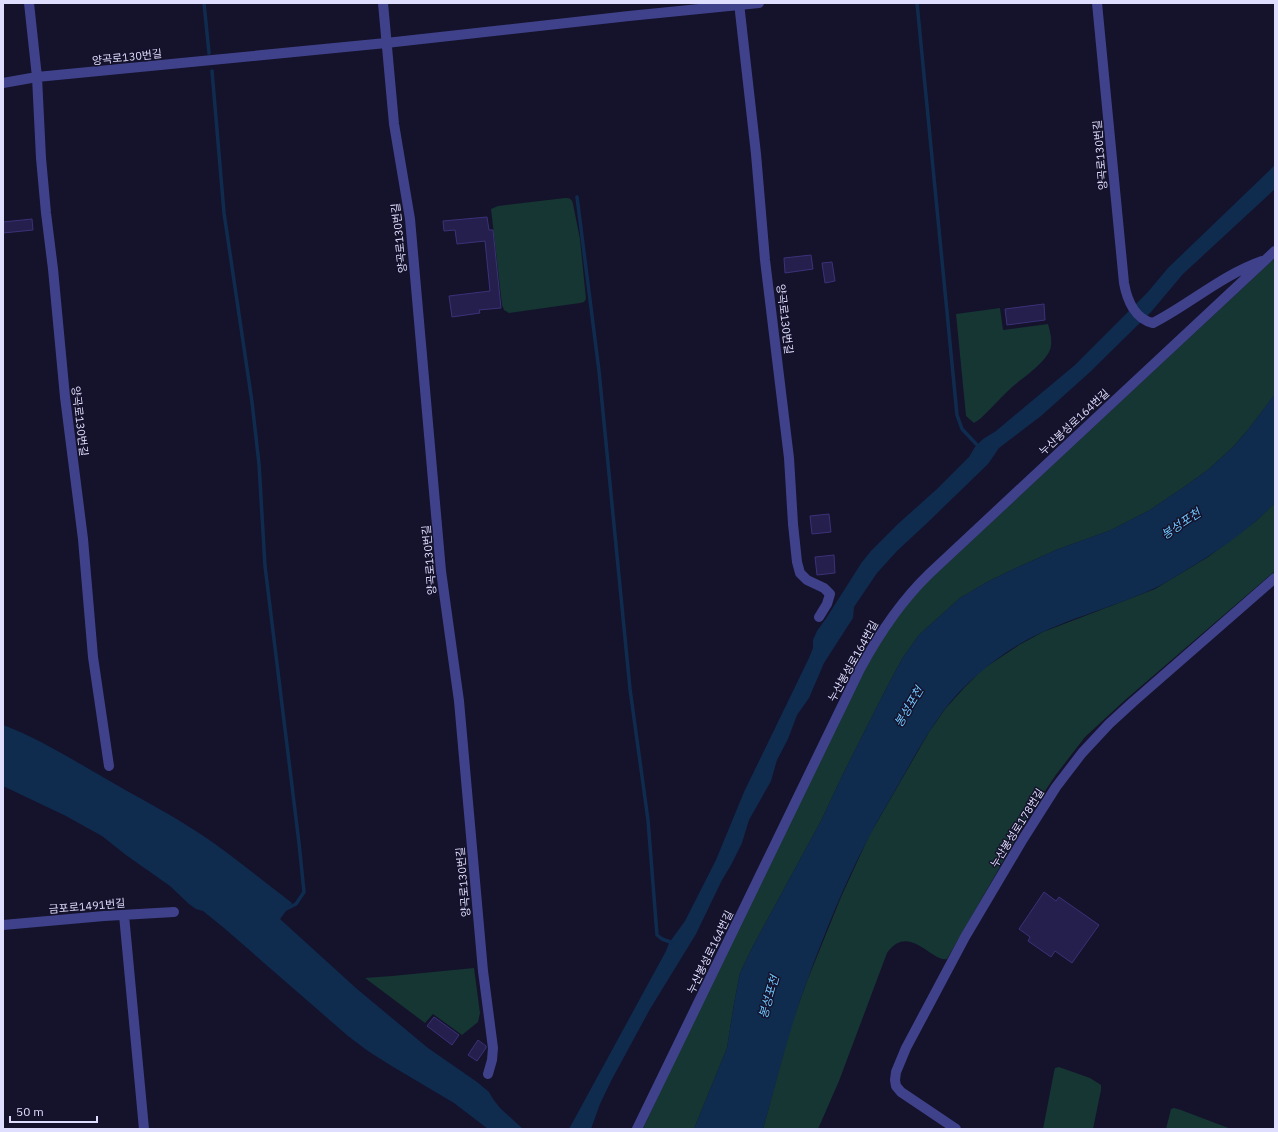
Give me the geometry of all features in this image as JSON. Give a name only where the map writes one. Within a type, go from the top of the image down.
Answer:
[{"type":"lane","name":"양곡로130번길","points":[[29,3],[37,77],[41,158],[63,375],[83,539],[93,657],[109,766]]},
{"type":"lane","name":"양곡로130번길","points":[[383,3],[394,124],[410,219],[441,571],[458,701],[483,971],[493,1048],[492,1060],[488,1074]]},
{"type":"lane","name":"양곡로130번길","points":[[3,83],[37,77],[386,43],[621,16],[759,3]]},
{"type":"lane","name":"양곡로130번길","points":[[1097,3],[1124,283],[1126,295],[1130,305],[1145,321],[1153,323],[1166,317],[1231,275],[1248,266],[1266,260]]},
{"type":"lane","name":"양곡로130번길","points":[[739,4],[756,154],[765,260],[789,458],[797,562],[800,573],[807,580],[824,588],[830,594],[827,604],[819,617]]},
{"type":"lane","name":"누산봉성로164번길","points":[[637,1129],[860,669],[876,640],[892,616],[929,574],[1275,251]]},
{"type":"lane","name":"누산봉성로178번길","points":[[956,1129],[901,1092],[896,1086],[895,1080],[896,1072],[906,1048],[965,937],[1023,839],[1048,800],[1082,753],[1132,702],[1275,578]]},
{"type":"lane","name":"금포로1491번길","points":[[3,925],[174,912]]},
{"type":"lane","points":[[124,915],[144,1129]]},
{"type":"green space","points":[[565,198],[570,199],[573,204],[580,239],[586,299],[584,302],[580,303],[509,313],[504,310],[502,305],[491,209],[498,206]]},
{"type":"green space","points":[[1275,258],[1274,396],[1233,447],[1209,469],[1150,510],[1111,530],[1056,550],[987,582],[960,598],[919,635],[902,659],[888,685],[822,819],[753,946],[740,973],[727,1048],[694,1129],[643,1129],[708,989],[840,718],[880,641],[913,597],[924,585]]},
{"type":"green space","points":[[1000,308],[1003,330],[1048,324],[1051,337],[1051,346],[1049,352],[1034,369],[1011,388],[980,419],[974,423],[966,416],[956,314]]},
{"type":"green space","points":[[1275,503],[1275,571],[1124,701],[1085,737],[1055,776],[1035,806],[947,959],[941,959],[912,942],[904,941],[895,945],[887,953],[839,1081],[818,1129],[763,1129],[790,1029],[807,981],[841,897],[869,836],[929,732],[945,709],[983,669],[1019,645],[1043,632],[1155,589],[1208,557],[1256,521]]},
{"type":"green space","points":[[474,968],[480,1013],[478,1022],[462,1035],[433,1014],[425,1023],[365,978],[392,976]]},
{"type":"green space","points":[[1059,1067],[1090,1078],[1101,1085],[1093,1129],[1043,1129],[1055,1068]]},
{"type":"green space","points":[[1174,1108],[1231,1129],[1166,1129],[1171,1109]]},
{"type":"water","points":[[1275,165],[1275,189],[1183,274],[1151,312],[1090,372],[1041,416],[999,448],[988,464],[897,551],[877,573],[854,607],[853,618],[824,663],[809,698],[797,715],[788,739],[777,760],[771,781],[749,820],[742,843],[696,934],[650,1009],[611,1081],[600,1104],[591,1129],[569,1129],[669,943],[685,921],[716,860],[744,792],[809,658],[813,648],[813,640],[817,631],[862,562],[899,523],[937,489],[969,457],[975,447],[983,439],[996,431],[1075,365],[1147,293],[1168,268]]},
{"type":"water","name":"봉성포천","points":[[1275,394],[1275,503],[1233,540],[1170,580],[1136,596],[1034,636],[997,659],[960,691],[931,728],[919,748],[873,829],[844,889],[821,944],[801,999],[763,1129],[694,1129],[727,1048],[740,973],[753,946],[822,819],[888,685],[902,659],[919,635],[960,598],[987,582],[1056,550],[1111,530],[1150,510],[1184,487],[1209,469],[1233,447]]},
{"type":"water","points":[[3,725],[56,750],[167,814],[202,835],[247,868],[292,903],[280,919],[357,989],[428,1048],[489,1092],[500,1108],[523,1129],[488,1129],[454,1103],[368,1051],[348,1036],[203,911],[196,909],[189,904],[170,886],[102,836],[66,816],[3,786]]},
{"type":"building","points":[[487,217],[489,230],[493,230],[501,308],[479,310],[480,313],[452,317],[449,296],[490,291],[485,241],[457,244],[455,230],[444,231],[443,221]]},
{"type":"building","points":[[32,219],[33,230],[3,233],[3,222]]},
{"type":"building","points":[[811,255],[813,269],[785,273],[784,258]]},
{"type":"building","points":[[832,262],[835,281],[825,283],[822,263]]},
{"type":"building","points":[[1044,304],[1045,320],[1007,325],[1005,309]]},
{"type":"building","points":[[829,514],[831,532],[812,534],[810,516]]},
{"type":"building","points":[[834,555],[835,573],[817,575],[815,557]]},
{"type":"building","points":[[1044,892],[1056,901],[1059,897],[1099,925],[1072,963],[1055,951],[1051,957],[1028,941],[1030,937],[1019,929]]},
{"type":"building","points":[[434,1017],[459,1035],[452,1045],[427,1026]]},
{"type":"building","points":[[478,1040],[486,1046],[486,1048],[477,1061],[468,1055]]},
{"type":"waterway","points":[[204,3],[209,53]]},
{"type":"waterway","points":[[917,3],[957,415],[962,429],[980,448]]},
{"type":"waterway","points":[[212,71],[224,213],[252,402],[259,464],[265,566],[304,892],[296,904],[286,909]]},
{"type":"waterway","points":[[577,197],[599,371],[630,689],[648,820],[657,935],[662,939],[673,943]]}]
